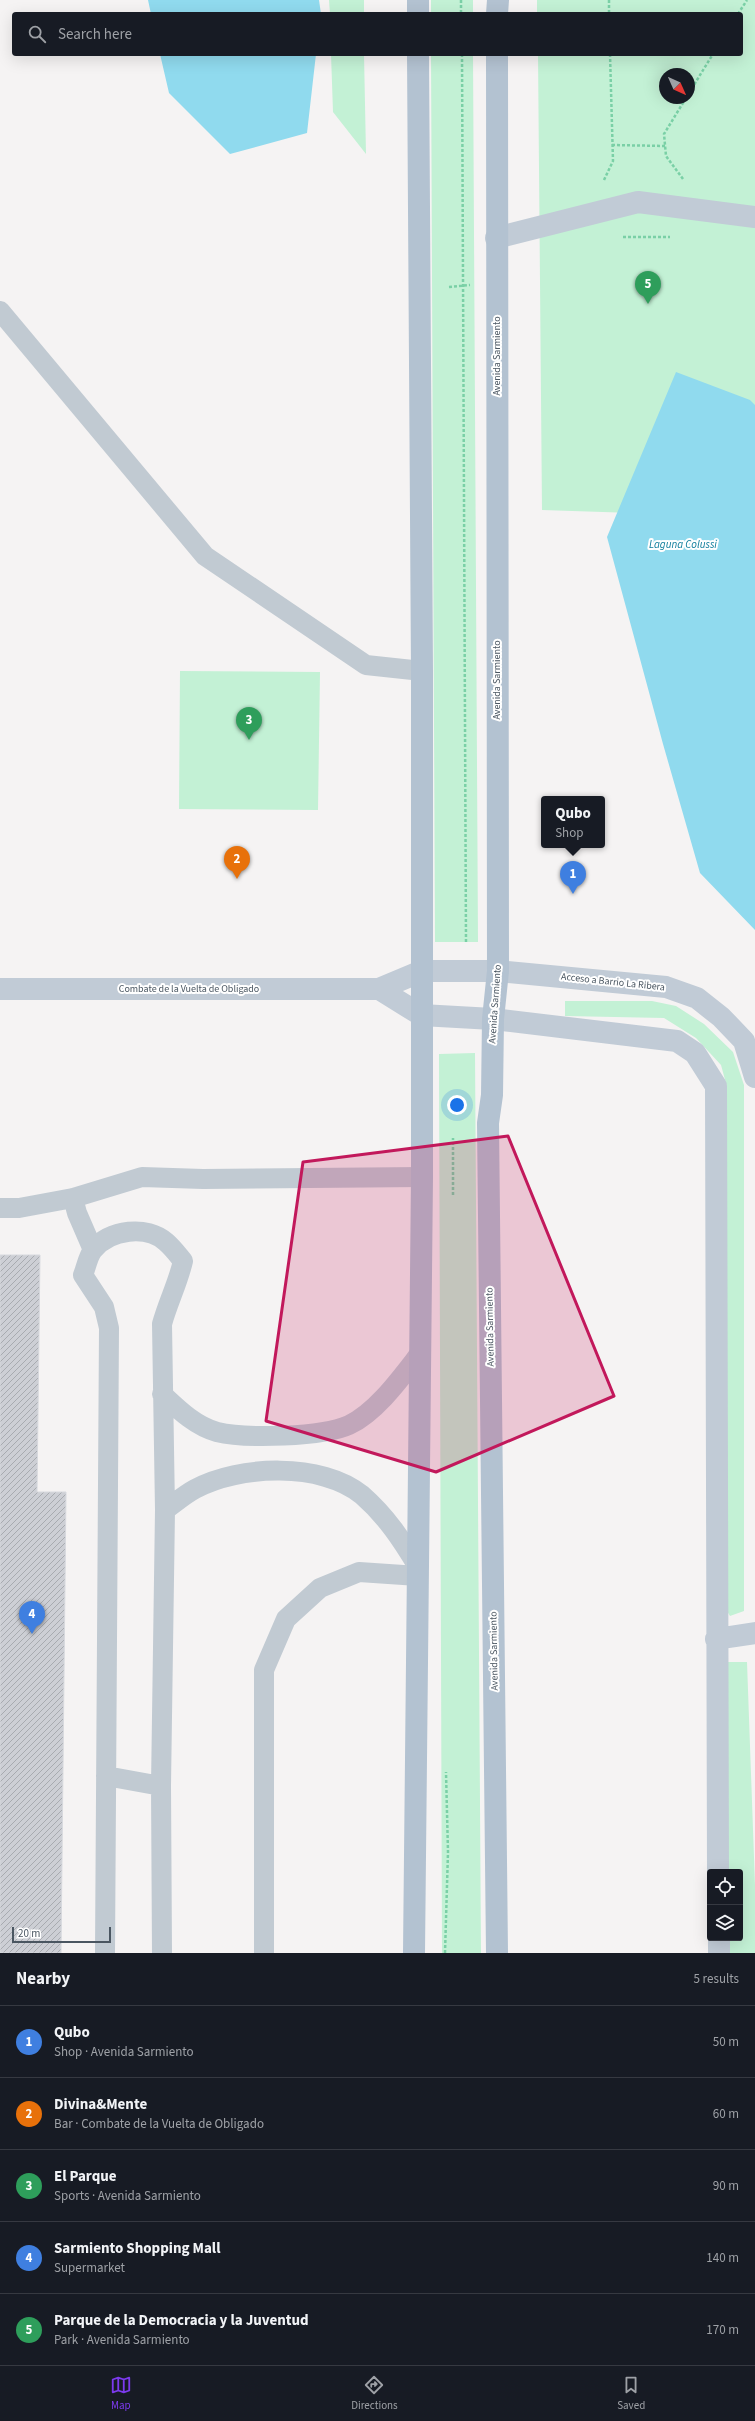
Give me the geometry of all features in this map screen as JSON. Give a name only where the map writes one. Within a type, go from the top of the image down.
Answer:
[{"type":"main road","points":[[418,0],[418,12]]},
{"type":"main road","points":[[498,0],[498,12]]},
{"type":"main road","points":[[414,1953],[422,1177],[422,671],[418,56]]},
{"type":"main road","name":"Avenida Sarmiento","points":[[496,1953],[488,1131],[492,1095],[492,1019],[498,971],[497,56]]},
{"type":"street","points":[[496,238],[638,202],[755,218]]},
{"type":"street","name":"Combate de la Vuelta de Obligado","points":[[0,989],[379,989],[422,971],[498,971]]},
{"type":"street","name":"Acceso a Barrio La Ribera","points":[[498,971],[666,987],[698,998],[721,1016],[744,1042],[755,1077]]},
{"type":"street","points":[[379,989],[421,1016],[492,1019],[677,1041],[696,1053],[716,1086],[716,1639],[718,1869]]},
{"type":"street","points":[[716,1639],[755,1633]]},
{"type":"street","points":[[719,1941],[719,1953]]},
{"type":"lane","points":[[0,311],[205,556],[366,665],[422,671]]},
{"type":"lane","points":[[0,1208],[19,1208],[73,1198],[142,1177],[203,1179],[422,1177]]},
{"type":"lane","points":[[73,1198],[77,1213],[93,1250]]},
{"type":"lane","points":[[105,1953],[109,1328],[104,1307],[82,1276],[93,1250],[112,1236],[129,1232],[146,1232],[166,1242],[183,1261],[178,1284],[168,1302],[162,1324],[165,1510],[162,1953]]},
{"type":"lane","points":[[162,1394],[186,1416],[216,1432],[244,1436],[315,1433],[350,1425],[378,1403],[421,1352]]},
{"type":"lane","points":[[165,1510],[195,1489],[220,1480],[246,1473],[305,1471],[335,1479],[362,1495],[392,1526],[418,1572],[359,1572],[320,1588],[286,1619],[264,1670],[264,1953]]},
{"type":"lane","points":[[106,1776],[162,1786]]},
{"type":"path","points":[[461,0],[461,12]]},
{"type":"path","points":[[609,0],[610,12]]},
{"type":"path","points":[[739,12],[747,0]]},
{"type":"path","points":[[462,56],[466,948]]},
{"type":"path","points":[[695,83],[712,56]]},
{"type":"path","points":[[682,104],[664,134],[666,156],[684,181]]},
{"type":"path","points":[[612,145],[665,146]]},
{"type":"path","points":[[621,237],[676,237]]},
{"type":"highlighted area","points":[[508,1136],[614,1396],[436,1472],[266,1421],[303,1162]]},
{"type":"green space","points":[[329,0],[364,0],[364,12],[330,12]]},
{"type":"green space","points":[[431,0],[473,0],[473,12],[431,12]]},
{"type":"green space","points":[[537,0],[755,0],[755,517],[542,510],[538,56],[743,56],[743,12],[537,12]]},
{"type":"green space","points":[[331,56],[364,56],[366,154],[333,112]]},
{"type":"green space","points":[[431,56],[473,56],[478,942],[435,942]]},
{"type":"green space","points":[[180,671],[320,672],[318,810],[179,809]]},
{"type":"green space","points":[[565,1001],[652,1001],[676,1006],[704,1024],[733,1052],[744,1085],[744,1611],[730,1616],[724,1606],[727,1087],[721,1065],[696,1038],[664,1018],[565,1016]]},
{"type":"green space","points":[[475,1053],[481,1953],[442,1953],[439,1054]]},
{"type":"green space","points":[[727,1662],[747,1662],[755,1885],[755,1953],[729,1953],[729,1941],[743,1941],[743,1869],[728,1869]]},
{"type":"water","points":[[148,0],[319,0],[321,12],[151,12]]},
{"type":"water","points":[[160,56],[316,56],[307,133],[230,154],[169,93]]},
{"type":"water","name":"Laguna Colussi","points":[[676,372],[750,400],[755,405],[755,930],[700,873],[663,744],[607,537]]},
{"type":"building","points":[[0,1255],[40,1255],[37,1492],[66,1492],[61,1953],[0,1953]]},
{"type":"place","name":"Parque de la Democracia y la Juventud","points":[[648,304]]},
{"type":"place","name":"El Parque","points":[[249,740]]},
{"type":"place","name":"Divina&Mente","points":[[237,879]]},
{"type":"place","name":"Qubo","points":[[573,894]]},
{"type":"place","name":"Sarmiento Shopping Mall","points":[[32,1634]]}]
